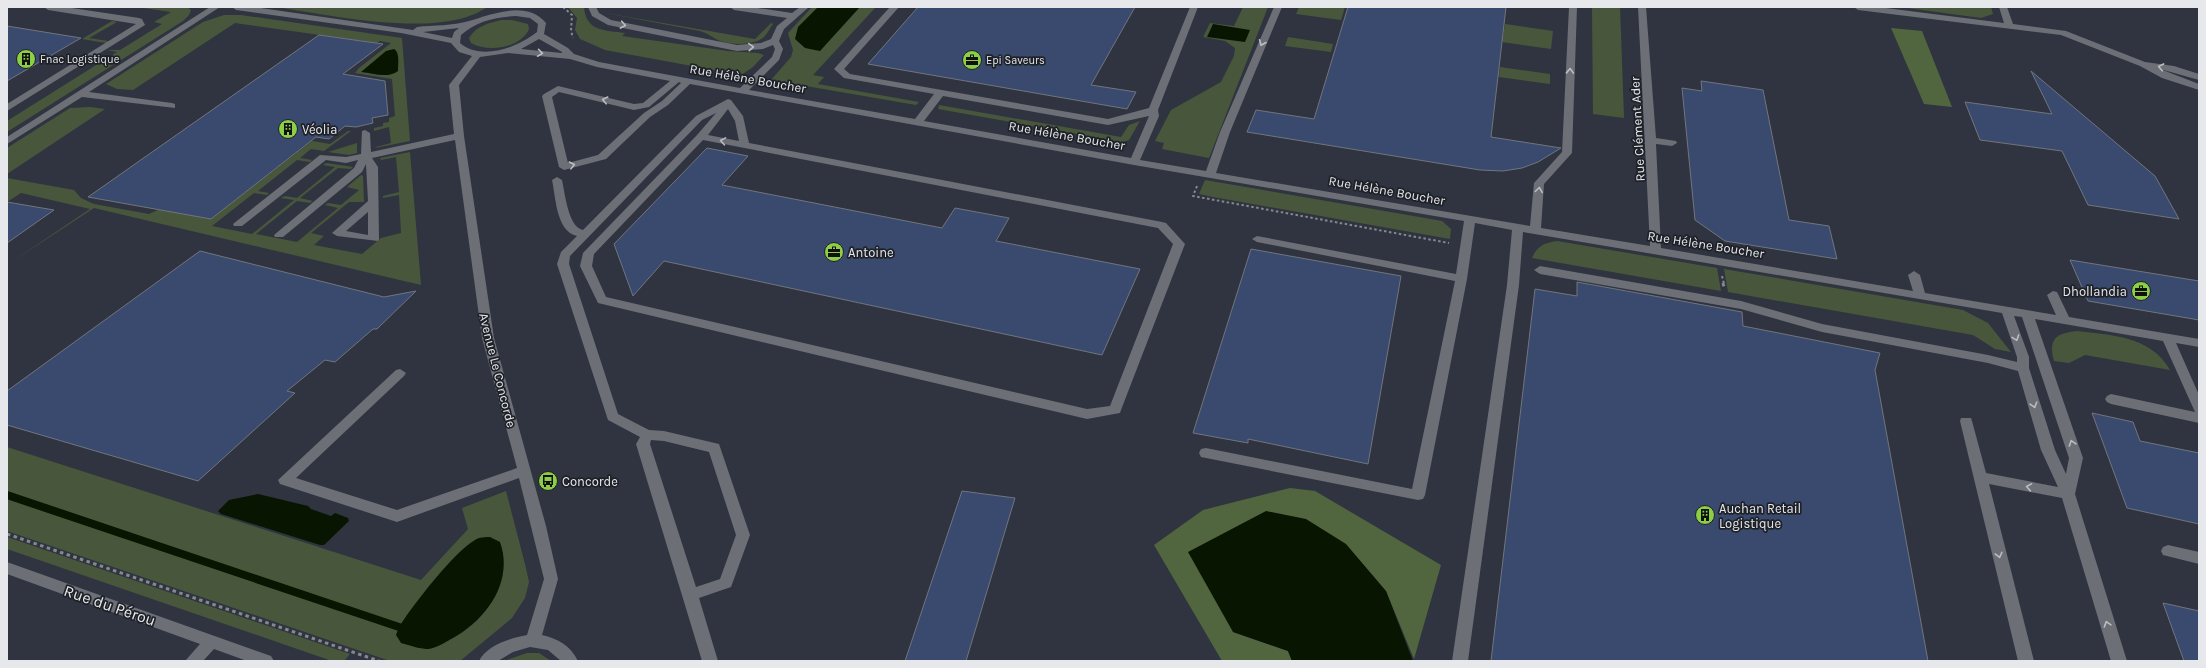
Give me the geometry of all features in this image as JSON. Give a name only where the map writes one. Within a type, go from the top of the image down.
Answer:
[{"type":"street","points":[[7,108],[141,25],[139,21],[48,7]]},
{"type":"street","points":[[7,141],[216,7]]},
{"type":"street","points":[[236,7],[402,30],[454,41],[457,34],[468,24]]},
{"type":"street","points":[[489,16],[498,7]]},
{"type":"street","points":[[592,7],[595,14],[608,22],[737,48],[763,46],[775,41],[780,28],[792,16],[805,7]]},
{"type":"street","points":[[734,7],[792,16]]},
{"type":"street","points":[[895,7],[839,69],[847,76],[940,94],[1108,122],[1133,117],[1153,110]]},
{"type":"street","points":[[1134,162],[1154,116],[1153,110],[1194,7]]},
{"type":"street","points":[[1210,174],[1225,132],[1278,7]]},
{"type":"street","points":[[1534,229],[1539,183],[1567,153],[1573,7]]},
{"type":"street","name":"Rue Clément Ader","points":[[1642,7],[1651,140],[1656,250]]},
{"type":"street","points":[[1858,7],[2063,33],[2143,64],[2165,76],[2199,87]]},
{"type":"street","points":[[2003,7],[2009,26]]},
{"type":"street","points":[[402,30],[468,24],[489,16],[524,10],[542,23],[543,28],[539,35]]},
{"type":"street","name":"Rue Hélène Boucher","points":[[510,51],[528,44],[539,35],[566,50],[571,56]]},
{"type":"street","name":"Rue Hélène Boucher","points":[[454,41],[461,50],[478,54],[510,51],[571,56],[597,64],[1134,162],[1920,294],[2199,343]]},
{"type":"street","points":[[701,137],[1162,225],[1179,244],[1115,410],[1087,414],[602,300],[586,266],[589,253],[701,137],[716,120],[727,103],[776,58],[779,49],[775,41]]},
{"type":"street","name":"Avenue Le Concorde","points":[[478,54],[454,85],[459,136],[488,338],[551,579],[533,640]]},
{"type":"street","points":[[2143,64],[2174,69],[2199,77]]},
{"type":"street","points":[[634,107],[646,105],[677,79]]},
{"type":"street","points":[[647,115],[634,107],[558,89],[547,96],[564,167],[602,157],[647,115],[665,103],[688,81]]},
{"type":"street","points":[[81,94],[172,106]]},
{"type":"street","points":[[917,123],[940,94]]},
{"type":"street","points":[[727,103],[737,112],[745,145]]},
{"type":"street","points":[[691,595],[726,582],[743,535],[714,448],[664,436],[647,435],[613,417],[563,264],[565,255],[584,234],[699,118],[711,110],[727,103]]},
{"type":"street","points":[[279,235],[358,170],[366,156],[365,133]]},
{"type":"street","points":[[238,224],[324,157],[346,160],[459,136]]},
{"type":"street","points":[[1651,140],[1672,143]]},
{"type":"street","points":[[366,156],[373,166],[374,202]]},
{"type":"street","points":[[556,180],[567,224],[575,232],[584,234]]},
{"type":"street","points":[[1206,453],[1418,494],[1461,279],[1470,218]]},
{"type":"street","points":[[1460,661],[1513,285],[1518,226]]},
{"type":"street","points":[[1257,239],[1412,268],[1461,279]]},
{"type":"street","points":[[1540,270],[1741,305],[1822,328],[1988,359],[2023,368]]},
{"type":"street","points":[[1914,275],[1920,294]]},
{"type":"street","points":[[2053,295],[2064,319]]},
{"type":"street","points":[[2006,309],[2023,357],[2023,368],[2048,450],[2068,494],[2119,661]]},
{"type":"street","points":[[2027,313],[2076,458],[2068,494]]},
{"type":"street","points":[[2167,338],[2199,409]]},
{"type":"street","points":[[400,373],[285,480],[397,516],[524,471]]},
{"type":"street","points":[[2111,400],[2199,418]]},
{"type":"street","points":[[1966,421],[2026,661]]},
{"type":"street","points":[[647,435],[643,444],[691,595],[710,661]]},
{"type":"street","points":[[1980,478],[2068,494]]},
{"type":"street","points":[[2168,551],[2199,558]]},
{"type":"street","name":"Rue du Pérou","points":[[7,568],[266,661]]},
{"type":"street","points":[[487,661],[502,650],[517,643],[533,640],[550,642],[563,649],[570,661]]},
{"type":"street","points":[[193,661],[212,641]]},
{"type":"path","points":[[1193,182],[1198,183],[1193,196],[1444,241],[1465,247]]},
{"type":"path","points":[[1721,269],[1726,293]]},
{"type":"path","points":[[7,534],[379,661]]},
{"type":"shaded area","points":[[7,7],[2199,7],[2199,661],[7,661]]},
{"type":"shaded area","points":[[818,7],[860,7],[820,51],[805,48],[795,39],[798,27]]},
{"type":"shaded area","points":[[1213,24],[1250,30],[1245,42],[1207,37]]},
{"type":"shaded area","points":[[394,49],[398,55],[398,71],[389,75],[361,72],[386,51]]},
{"type":"shaded area","points":[[258,494],[308,506],[311,509],[331,516],[335,513],[348,518],[349,521],[324,545],[320,545],[221,514],[218,511],[229,500]]},
{"type":"shaded area","points":[[1266,511],[1306,519],[1346,544],[1386,591],[1413,661],[1292,661],[1288,651],[1233,632],[1188,552]]},
{"type":"shaded area","points":[[490,537],[500,542],[503,557],[503,571],[500,585],[487,610],[465,630],[434,647],[425,649],[401,643],[396,635],[399,627],[434,580],[466,546],[478,538]]},
{"type":"green space","points":[[137,7],[187,7],[191,10],[189,15],[183,21],[7,132],[7,121],[117,52],[107,50],[120,50],[162,24],[154,22],[171,12]]},
{"type":"green space","points":[[276,7],[487,7],[467,17],[443,22],[415,24],[355,19]]},
{"type":"green space","points":[[568,7],[584,7],[588,21],[593,25],[604,30],[625,33],[622,36],[764,55],[753,67],[741,75],[605,50],[580,39],[575,30],[577,18]]},
{"type":"green space","points":[[812,7],[876,7],[813,75],[824,77],[818,84],[919,102],[916,105],[771,80],[791,57],[793,50],[788,33]]},
{"type":"green space","points":[[1243,7],[1268,7],[1209,158],[1162,149],[1164,143],[1155,141],[1171,110],[1221,82],[1234,56],[1235,48],[1225,41],[1203,37],[1210,23],[1234,26]]},
{"type":"green space","points":[[1299,7],[1345,7],[1341,20],[1296,14]]},
{"type":"green space","points":[[1592,7],[1620,7],[1624,118],[1593,114]]},
{"type":"green space","points":[[1900,7],[1991,7],[1993,14],[1981,18]]},
{"type":"green space","points":[[600,12],[755,39],[771,23],[773,24],[765,36],[759,40],[737,44],[720,41],[700,31]]},
{"type":"green space","points":[[224,15],[241,15],[402,38],[410,141],[375,148],[391,143],[389,127],[374,131],[374,128],[383,126],[383,123],[389,122],[389,118],[395,116],[392,79],[355,73],[359,68],[391,43],[380,41],[377,43],[235,23],[133,90],[117,89],[106,84],[203,22]]},
{"type":"green space","points":[[501,20],[512,20],[528,24],[529,29],[519,41],[503,47],[486,48],[471,43],[469,38],[475,31],[487,24]]},
{"type":"green space","points":[[112,21],[117,22],[89,38],[108,41],[106,43],[82,39]]},
{"type":"green space","points":[[1505,24],[1553,31],[1551,49],[1502,42]]},
{"type":"green space","points":[[1891,28],[1922,31],[1952,107],[1924,104]]},
{"type":"green space","points":[[1288,37],[1333,44],[1331,52],[1285,46]]},
{"type":"green space","points":[[1500,67],[1550,74],[1550,84],[1499,77]]},
{"type":"green space","points":[[939,105],[1121,137],[1129,125],[1140,121],[1129,140],[1122,142],[938,109]]},
{"type":"green space","points":[[90,107],[105,109],[7,174],[7,148],[70,108]]},
{"type":"green space","points":[[348,131],[351,131],[324,151],[311,149],[300,158],[312,160],[310,162],[297,160],[258,191],[269,193],[267,195],[254,193],[212,226],[252,234],[294,200],[281,198],[285,196],[297,198],[335,167],[323,165],[326,163],[353,167],[351,169],[338,168],[300,198],[313,201],[310,203],[297,201],[256,234],[297,242],[338,208],[325,205],[328,203],[341,205],[359,190],[347,187],[361,175],[363,176],[364,202],[349,202],[311,233],[324,236],[314,245],[362,254],[381,238],[401,233],[399,195],[383,198],[383,196],[399,192],[396,157],[381,160],[380,158],[410,152],[421,285],[94,208],[7,265],[90,209],[21,193],[7,202],[7,178],[74,190],[81,198],[94,204],[149,214],[160,209],[211,219],[312,141],[330,144]]},
{"type":"green space","points":[[357,143],[357,153],[349,155],[328,152]]},
{"type":"green space","points":[[1205,180],[1442,221],[1451,229],[1450,239],[1199,194]]},
{"type":"green space","points":[[1557,241],[1717,268],[1721,291],[1532,258],[1539,248],[1548,243]]},
{"type":"green space","points":[[1724,269],[1963,310],[1988,323],[2011,352],[1995,349],[1973,335],[1728,292]]},
{"type":"green space","points":[[2077,331],[2116,336],[2141,344],[2152,350],[2162,359],[2170,370],[2085,355],[2069,363],[2054,361],[2052,347],[2055,338],[2064,333]]},
{"type":"green space","points":[[7,447],[421,580],[468,529],[462,508],[506,491],[529,582],[525,598],[512,618],[460,661],[390,661],[7,531]],"holes":[[[459,553],[444,643],[428,649],[401,643],[406,616]]]},
{"type":"green space","points":[[1290,488],[1315,491],[1441,565],[1414,659],[1386,591],[1233,632],[1288,651],[1292,661],[1222,661],[1154,545],[1203,510]]},
{"type":"green space","points":[[7,537],[350,654],[344,661],[332,661],[7,549]]},
{"type":"green space","points":[[527,653],[539,653],[551,661],[504,661]]},
{"type":"building","points":[[918,7],[1135,7],[1091,85],[1136,92],[1127,109],[868,64]]},
{"type":"building","points":[[1348,7],[1506,7],[1491,137],[1561,148],[1538,162],[1522,168],[1503,171],[1480,170],[1247,132],[1256,110],[1314,119]]},
{"type":"building","name":"Fnac Logistique","points":[[7,26],[81,38],[7,81]]},
{"type":"building","name":"Véolia","points":[[319,35],[383,44],[343,74],[385,81],[388,115],[372,118],[373,123],[356,127],[345,126],[329,139],[316,137],[211,219],[88,197]]},
{"type":"building","points":[[2031,71],[2155,176],[2179,219],[2088,205],[2062,151],[1980,140],[1965,102],[2052,114]]},
{"type":"building","points":[[1701,81],[1763,90],[1789,220],[1829,226],[1837,259],[1725,241],[1695,220],[1682,88],[1702,91]]},
{"type":"building","name":"Antoine","points":[[707,148],[748,156],[722,185],[942,228],[955,208],[1009,218],[996,241],[1140,269],[1102,355],[664,261],[633,296],[614,244]]},
{"type":"building","points":[[7,202],[54,210],[7,243]]},
{"type":"building","points":[[1251,249],[1401,276],[1368,464],[1248,439],[1248,443],[1193,433]]},
{"type":"building","points":[[200,251],[384,297],[416,291],[377,329],[373,329],[335,362],[325,360],[287,391],[295,393],[198,481],[7,425],[7,391]]},
{"type":"building","name":"Dhollandia","points":[[2070,260],[2199,281],[2199,320],[2088,301]]},
{"type":"building","name":"Auchan Retail Logistique","points":[[1577,282],[1742,312],[1743,326],[1880,353],[1875,370],[1928,661],[1491,661],[1535,289],[1577,296]]},
{"type":"building","points":[[2092,413],[2133,422],[2140,441],[2199,453],[2199,524],[2127,508]]},
{"type":"building","points":[[962,491],[1015,498],[966,661],[905,661]]},
{"type":"building","points":[[2163,603],[2199,611],[2199,661],[2184,661]]},
{"type":"waterway","points":[[7,495],[399,627]]},
{"type":"place","name":"Fnac Logistique","points":[[26,59]]},
{"type":"place","name":"Epi Saveurs","points":[[972,60]]},
{"type":"place","name":"Véolia","points":[[288,129]]},
{"type":"place","name":"Antoine","points":[[834,252]]},
{"type":"place","name":"Dhollandia","points":[[2141,291]]},
{"type":"place","name":"Concorde","points":[[548,481]]},
{"type":"place","name":"Auchan Retail Logistique","points":[[1705,515]]}]
